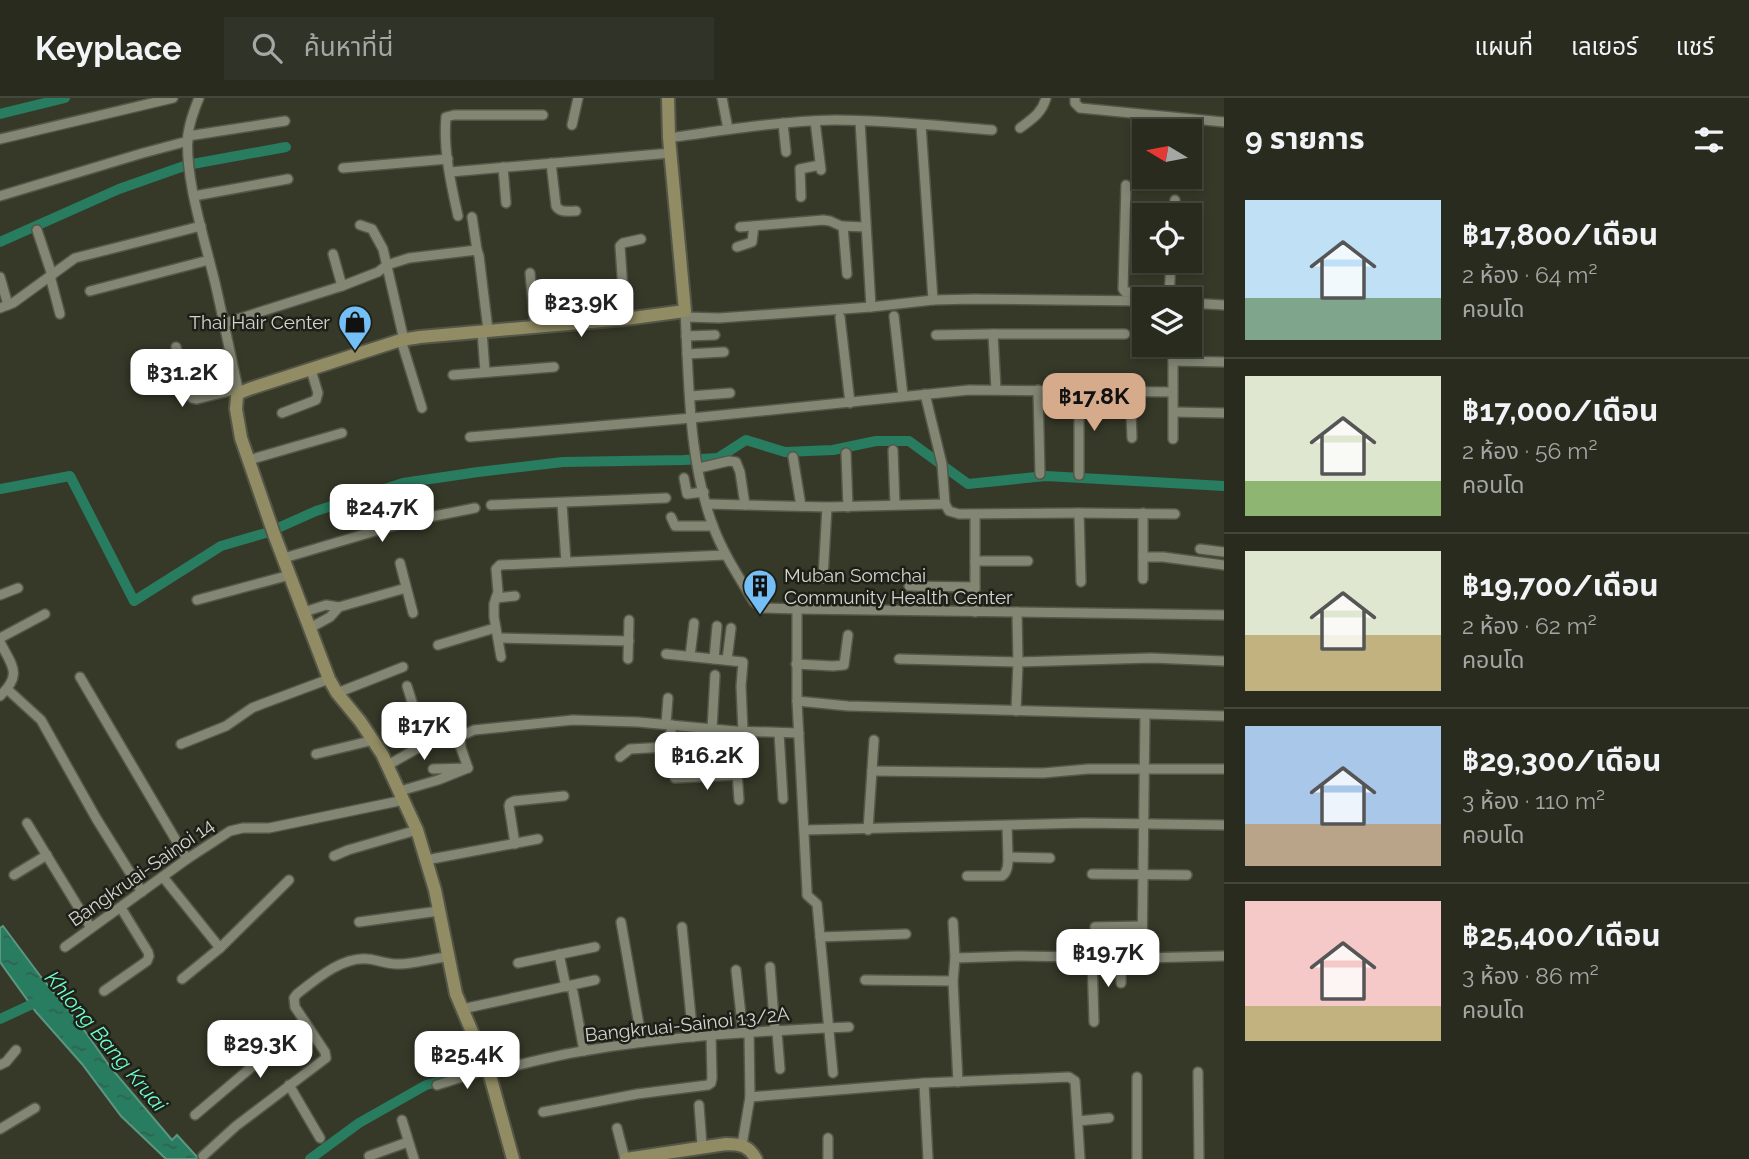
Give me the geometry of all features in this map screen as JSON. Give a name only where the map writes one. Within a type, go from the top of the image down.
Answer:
[{"type":"main road","points":[[513,1159],[488,1071],[456,995],[435,890],[417,830],[374,740],[329,679],[249,460],[237,418],[236,402],[239,391],[402,340],[485,330],[625,319],[686,318],[669,138],[668,98]]},
{"type":"main road","points":[[625,1159],[726,1144],[748,1147],[757,1159]]},
{"type":"street","points":[[0,139],[173,98]]},
{"type":"street","points":[[176,347],[192,398],[239,391],[189,164],[188,139],[191,119],[199,98]]},
{"type":"street","points":[[572,125],[578,98]]},
{"type":"street","points":[[722,98],[728,129]]},
{"type":"street","points":[[1020,128],[1040,112],[1046,98]]},
{"type":"street","points":[[1075,98],[1075,103],[1080,108],[1224,122]]},
{"type":"street","points":[[458,216],[448,159],[448,116],[543,115]]},
{"type":"street","points":[[0,196],[188,139],[285,121]]},
{"type":"street","points":[[669,138],[728,129],[815,121],[860,121],[992,130]]},
{"type":"street","points":[[801,197],[800,169],[820,168],[815,121]]},
{"type":"street","points":[[860,121],[871,307]]},
{"type":"street","points":[[783,123],[786,152]]},
{"type":"street","points":[[921,125],[933,300]]},
{"type":"street","points":[[450,172],[671,153]]},
{"type":"street","points":[[343,168],[448,159]]},
{"type":"street","points":[[551,163],[556,206],[559,210],[576,211]]},
{"type":"street","points":[[503,167],[506,203]]},
{"type":"street","points":[[194,196],[288,179]]},
{"type":"street","points":[[1126,185],[1123,289],[1132,292]]},
{"type":"street","points":[[472,217],[479,256],[485,330],[485,372]]},
{"type":"street","points":[[740,227],[823,220],[843,226],[866,227]]},
{"type":"street","points":[[360,225],[373,229],[379,240],[387,265],[402,340],[422,408]]},
{"type":"street","points":[[0,277],[4,306],[75,258],[201,226]]},
{"type":"street","points":[[737,247],[754,240],[754,226]]},
{"type":"street","points":[[843,226],[847,274]]},
{"type":"street","points":[[37,230],[60,314]]},
{"type":"street","points":[[625,319],[620,246],[641,239]]},
{"type":"street","points":[[225,323],[342,285],[409,258],[477,250]]},
{"type":"street","points":[[333,254],[342,285]]},
{"type":"street","points":[[90,291],[209,260]]},
{"type":"street","points":[[530,273],[535,326]]},
{"type":"street","points":[[1132,301],[933,300],[871,307],[686,318],[692,418],[697,462],[706,504],[725,555],[754,602],[764,608],[1224,615]]},
{"type":"street","points":[[1202,303],[1224,304]]},
{"type":"street","points":[[894,316],[904,396]]},
{"type":"street","points":[[841,317],[850,403]]},
{"type":"street","points":[[993,334],[996,390]]},
{"type":"street","points":[[936,335],[1125,334]]},
{"type":"street","points":[[686,337],[715,335]]},
{"type":"street","points":[[687,354],[724,352]]},
{"type":"street","points":[[1173,357],[1173,439]]},
{"type":"street","points":[[1173,361],[1224,362]]},
{"type":"street","points":[[453,375],[554,367]]},
{"type":"street","points":[[282,413],[316,400],[318,393],[311,370]]},
{"type":"street","points":[[470,437],[969,390],[1173,392]]},
{"type":"street","points":[[1038,390],[1040,474]]},
{"type":"street","points":[[1079,390],[1079,475]]},
{"type":"street","points":[[1130,391],[1132,438]]},
{"type":"street","points":[[691,396],[730,393]]},
{"type":"street","points":[[925,394],[942,464],[945,504],[953,514],[1175,514]]},
{"type":"street","points":[[1174,412],[1224,412]]},
{"type":"street","points":[[249,460],[342,433]]},
{"type":"street","points":[[893,450],[895,505]]},
{"type":"street","points":[[846,453],[848,507]]},
{"type":"street","points":[[793,457],[801,506]]},
{"type":"street","points":[[697,462],[736,462],[745,505]]},
{"type":"street","points":[[684,478],[687,494],[704,492]]},
{"type":"street","points":[[491,505],[666,498]]},
{"type":"street","points":[[562,503],[566,562]]},
{"type":"street","points":[[706,504],[848,507],[945,504]]},
{"type":"street","points":[[823,578],[827,507]]},
{"type":"street","points":[[284,558],[409,521],[475,508]]},
{"type":"street","points":[[1079,513],[1081,582]]},
{"type":"street","points":[[1143,513],[1143,579]]},
{"type":"street","points":[[975,514],[975,612]]},
{"type":"street","points":[[671,517],[675,526],[713,526]]},
{"type":"street","points":[[1200,549],[1224,552]]},
{"type":"street","points":[[501,657],[494,610],[498,587],[496,569],[500,565],[725,555]]},
{"type":"street","points":[[1143,557],[1224,565]]},
{"type":"street","points":[[975,561],[1028,561]]},
{"type":"street","points":[[400,563],[413,613]]},
{"type":"street","points":[[197,600],[290,575]]},
{"type":"street","points":[[909,586],[975,587]]},
{"type":"street","points":[[0,595],[18,588]]},
{"type":"street","points":[[304,612],[327,605],[340,607],[406,588]]},
{"type":"street","points":[[496,598],[515,596]]},
{"type":"street","points":[[310,628],[330,617],[340,607]]},
{"type":"street","points":[[797,609],[797,701],[807,895],[818,908],[833,1073]]},
{"type":"street","points":[[1016,712],[1017,612]]},
{"type":"street","points":[[45,614],[0,640],[14,675],[4,693],[41,720],[96,818],[142,892]]},
{"type":"street","points":[[628,660],[629,620]]},
{"type":"street","points":[[690,656],[694,623]]},
{"type":"street","points":[[714,659],[717,626]]},
{"type":"street","points":[[727,660],[732,628]]},
{"type":"street","points":[[438,645],[497,633],[629,641]]},
{"type":"street","points":[[796,664],[844,665],[848,635]]},
{"type":"street","points":[[666,654],[741,661],[744,664],[737,775],[739,800]]},
{"type":"street","points":[[900,659],[1018,662],[1151,658],[1224,661]]},
{"type":"street","points":[[337,692],[403,667]]},
{"type":"street","points":[[712,729],[715,675]]},
{"type":"street","points":[[80,677],[187,859]]},
{"type":"street","points":[[181,744],[226,726],[252,708],[329,679]]},
{"type":"street","points":[[407,686],[425,744]]},
{"type":"street","points":[[620,757],[630,749],[667,747],[668,698]]},
{"type":"street","points":[[797,701],[848,706],[1016,712],[1224,716]]},
{"type":"street","points":[[1142,958],[1145,715]]},
{"type":"street","points":[[433,769],[468,768],[460,738],[474,730],[573,720],[669,724],[739,732],[799,733]]},
{"type":"street","points":[[779,733],[783,799]]},
{"type":"street","points":[[388,765],[425,744],[448,735]]},
{"type":"street","points":[[316,754],[374,740]]},
{"type":"street","points":[[868,830],[874,740]]},
{"type":"street","name":"Bangkruai-Sainoi 14","points":[[65,947],[230,831],[269,828],[402,795],[468,768]]},
{"type":"street","points":[[872,771],[1043,773],[1088,769],[1224,769]]},
{"type":"street","points":[[675,778],[737,775]]},
{"type":"street","points":[[515,844],[510,803],[564,796]]},
{"type":"street","points":[[26,823],[91,928]]},
{"type":"street","points":[[804,830],[1084,823],[1224,825]]},
{"type":"street","points":[[967,876],[1005,874],[1008,857],[1007,825]]},
{"type":"street","points":[[334,856],[348,849],[417,830]]},
{"type":"street","points":[[426,860],[538,839]]},
{"type":"street","points":[[14,875],[47,855]]},
{"type":"street","points":[[1008,857],[1051,858]]},
{"type":"street","points":[[1092,874],[1187,875]]},
{"type":"street","points":[[163,877],[220,948]]},
{"type":"street","points":[[182,979],[220,948],[289,880]]},
{"type":"street","points":[[104,992],[149,957],[121,908]]},
{"type":"street","points":[[359,922],[439,911]]},
{"type":"street","points":[[621,922],[642,1042]]},
{"type":"street","points":[[953,922],[958,1082]]},
{"type":"street","points":[[1095,927],[1142,926]]},
{"type":"street","points":[[682,927],[693,1037]]},
{"type":"street","points":[[820,937],[906,934]]},
{"type":"street","points":[[518,963],[595,947]]},
{"type":"street","points":[[559,954],[584,1051]]},
{"type":"street","points":[[955,958],[1224,956]]},
{"type":"street","points":[[203,1156],[236,1126],[327,1056],[294,1003],[295,996],[339,965],[366,958],[393,965],[448,957]]},
{"type":"street","points":[[1121,983],[1122,957]]},
{"type":"street","points":[[1091,958],[1094,1022]]},
{"type":"street","points":[[770,967],[780,1069]]},
{"type":"street","points":[[736,970],[746,1032],[750,1097],[742,1145]]},
{"type":"street","points":[[865,980],[953,981]]},
{"type":"street","points":[[462,1009],[570,989],[595,981]]},
{"type":"street","points":[[195,1115],[305,1022]]},
{"type":"street","name":"Bangkruai-Sainoi 13/2A","points":[[437,1085],[488,1071],[642,1042],[746,1032],[849,1027]]},
{"type":"street","points":[[543,1112],[637,1094],[708,1085],[712,1078],[711,1035]]},
{"type":"street","points":[[0,1065],[16,1050]]},
{"type":"street","points":[[1198,1072],[1199,1159]]},
{"type":"street","points":[[750,1097],[924,1083],[1069,1076],[1075,1081],[1080,1159]]},
{"type":"street","points":[[1137,1077],[1137,1159]]},
{"type":"street","points":[[924,1083],[928,1159]]},
{"type":"street","points":[[289,1085],[320,1138]]},
{"type":"street","points":[[699,1105],[702,1146]]},
{"type":"street","points":[[0,1129],[35,1108]]},
{"type":"street","points":[[1078,1121],[1109,1118]]},
{"type":"street","points":[[402,1120],[414,1159]]},
{"type":"street","points":[[617,1128],[625,1159]]},
{"type":"street","points":[[828,1138],[828,1159]]},
{"type":"street","points":[[369,1156],[408,1142]]},
{"type":"water","points":[[3,926],[111,1068],[172,1140],[177,1135],[199,1159],[166,1159],[121,1116],[82,1064],[36,1012],[0,962],[0,928]]},
{"type":"waterway","points":[[0,114],[65,98]]},
{"type":"waterway","points":[[0,242],[119,189],[187,165],[286,147]]},
{"type":"waterway","points":[[0,489],[70,476],[134,601],[221,546],[269,532],[316,511],[403,483],[563,462],[718,458],[746,440],[785,452],[833,450],[876,441],[909,441],[968,484],[1046,476],[1224,486]]},
{"type":"waterway","points":[[0,1019],[41,1000]]},
{"type":"waterway","points":[[310,1159],[359,1123],[426,1085],[445,1080]]},
{"type":"place","name":"Thai Hair Center","points":[[355,352]]},
{"type":"place","name":"Muban Somchai Community Health Center","points":[[760,616]]},
{"type":"water label","name":"Khlong Bang Kruai","points":[[106,1041]]}]
